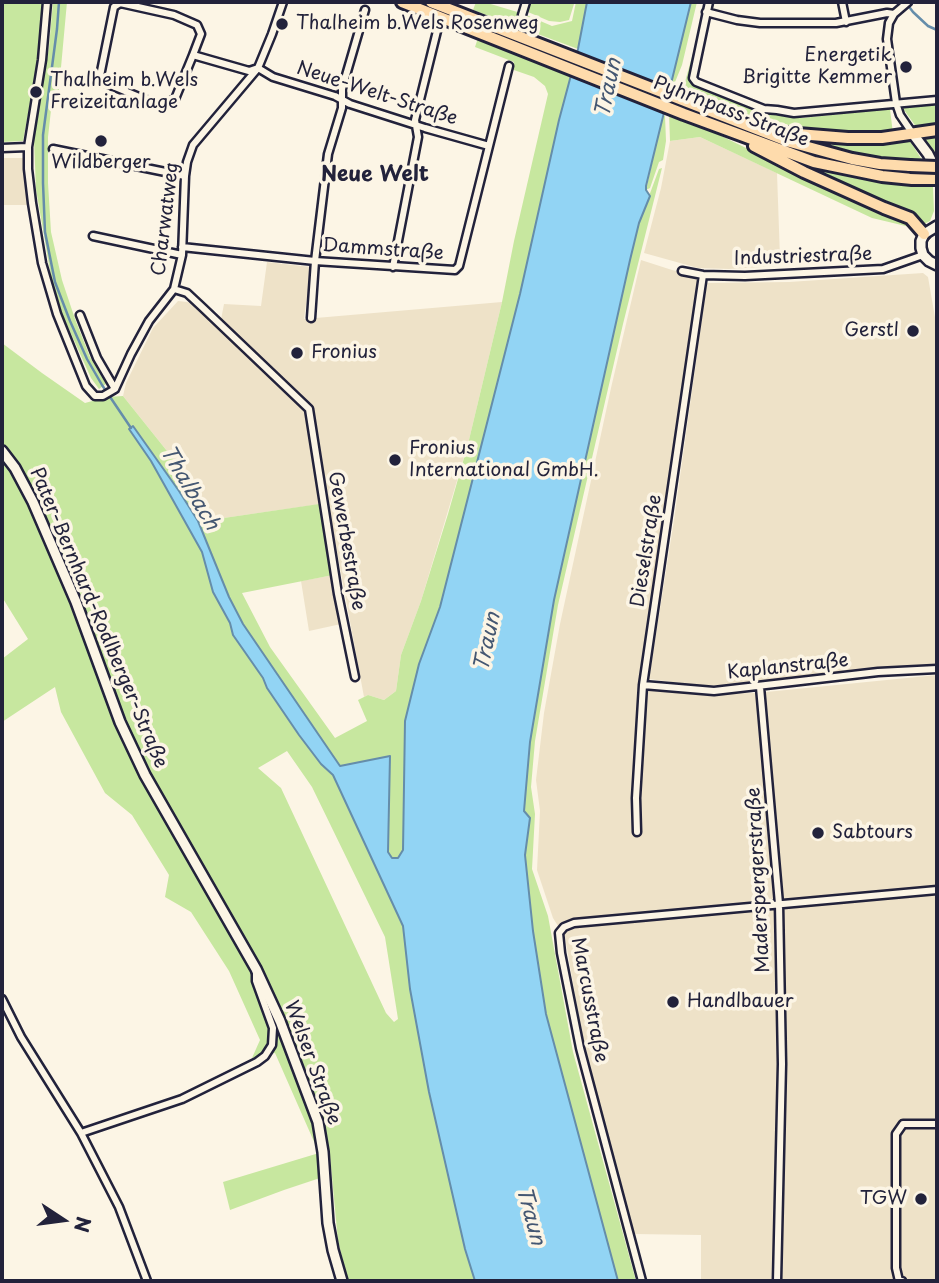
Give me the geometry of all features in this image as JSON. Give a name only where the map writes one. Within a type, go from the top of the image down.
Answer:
[{"type":"main road","name":"Pyhrnpass Straße","points":[[401,2],[690,103],[790,142],[852,159],[937,167]]},
{"type":"main road","name":"Pyhrnpass Straße","points":[[431,2],[684,114],[814,162],[882,176],[937,179]]},
{"type":"main road","points":[[708,122],[804,172],[911,218],[925,234]]},
{"type":"main road","points":[[763,131],[882,138],[937,130]]},
{"type":"main road","points":[[913,134],[937,172]]},
{"type":"main road","points":[[937,226],[925,234],[921,241],[923,255],[937,266]]},
{"type":"main road","name":"Pater-Bernhard-Rodlberger-Straße","points":[[2,451],[26,487],[68,582],[98,665],[145,775],[221,910]]},
{"type":"main road","name":"Welser Straße","points":[[221,910],[256,969],[280,1021],[318,1122],[328,1223],[342,1281]]},
{"type":"street","points":[[47,2],[42,60],[28,147],[28,169],[37,239],[47,285],[86,386],[95,396],[103,396],[113,390],[80,315]]},
{"type":"street","name":"Charwatweg","points":[[113,390],[149,321],[174,289],[182,251],[185,176],[193,145],[258,68],[283,2]]},
{"type":"street","points":[[523,15],[526,2]]},
{"type":"street","points":[[709,2],[693,78],[696,82],[764,109],[794,113],[937,100]]},
{"type":"street","points":[[842,2],[846,22]]},
{"type":"street","points":[[120,3],[174,15],[197,24],[201,34],[193,55],[175,99],[161,106],[103,82],[100,76],[114,7],[120,3]]},
{"type":"street","points":[[905,4],[889,23],[887,39],[896,103],[900,115],[913,134]]},
{"type":"street","points":[[311,318],[328,154],[342,107],[342,89],[365,10]]},
{"type":"street","points":[[706,12],[761,23],[846,22],[887,13],[894,14]]},
{"type":"street","points":[[393,267],[418,137],[415,120],[437,31]]},
{"type":"street","name":"Neue-Welt-Straße","points":[[193,55],[248,71],[258,68],[273,77],[417,126],[489,146]]},
{"type":"street","name":"Dammstraße","points":[[93,236],[182,251],[455,270],[459,266],[509,66]]},
{"type":"street","points":[[2,148],[28,147]]},
{"type":"street","points":[[53,149],[185,176]]},
{"type":"street","name":"Industriestraße","points":[[682,271],[703,275],[744,276],[883,269],[923,255]]},
{"type":"street","name":"Dieselstraße","points":[[637,832],[636,798],[643,685],[703,275]]},
{"type":"street","name":"Gewerbestraße","points":[[174,289],[187,293],[309,409],[338,594],[355,677]]},
{"type":"street","name":"Kaplanstraße","points":[[643,685],[714,691],[878,672],[937,669]]},
{"type":"street","name":"Maderspergerstraße","points":[[760,687],[779,904],[782,1064],[777,1281]]},
{"type":"street","name":"Marcusstraße","points":[[642,1281],[580,1048],[559,933],[564,927],[574,923],[937,890]]},
{"type":"street","points":[[642,907],[644,916]]},
{"type":"street","points":[[81,1133],[182,1099],[265,1056],[272,1045],[273,1028],[256,981],[256,969]]},
{"type":"street","points":[[2,999],[21,1037],[81,1133],[119,1208],[147,1281]]},
{"type":"street","points":[[902,1281],[899,1281],[896,1268],[896,1134],[903,1124],[937,1124]]},
{"type":"shaded area","points":[[700,137],[777,173],[778,266],[698,268],[644,253],[670,141]]},
{"type":"shaded area","points":[[2,158],[24,158],[28,205],[2,205]]},
{"type":"shaded area","points":[[641,260],[701,277],[639,688],[703,694],[756,693],[937,675],[937,1281],[701,1281],[701,1235],[634,1234],[581,1029],[565,937],[553,918],[537,870],[540,811],[536,780],[544,713],[560,624]]},
{"type":"shaded area","name":"Fronius","points":[[267,262],[311,267],[304,319],[502,302],[468,444],[421,601],[401,655],[396,691],[384,700],[368,695],[364,697],[328,503],[217,519],[123,396],[126,383],[153,328],[178,301],[195,305],[219,330],[224,304],[261,306]]},
{"type":"shaded area","points":[[923,273],[928,277],[937,329],[937,664],[733,686],[694,685],[649,679],[707,283],[789,282]]},
{"type":"shaded area","points":[[333,575],[341,624],[309,631],[301,581]]},
{"type":"green space","points":[[2,2],[45,2],[37,66],[23,141],[2,142]]},
{"type":"green space","points":[[53,2],[67,2],[58,100],[52,101],[48,137],[51,232],[62,280],[75,319],[90,357],[106,384],[99,389],[91,378],[63,316],[52,282],[36,189],[34,140],[49,47]]},
{"type":"green space","points":[[476,2],[524,14],[552,26],[572,21],[576,2],[587,2],[578,49],[473,10]]},
{"type":"green space","points":[[530,2],[574,4],[569,20],[560,22],[549,21],[528,12]]},
{"type":"green space","points":[[691,2],[697,2],[682,65],[673,87],[670,86]]},
{"type":"green space","points":[[478,38],[572,75],[559,120],[520,294],[440,607],[419,664],[405,721],[403,850],[398,859],[392,858],[388,852],[390,756],[340,766],[243,624],[198,521],[133,426],[129,429],[151,461],[202,552],[213,592],[230,623],[233,635],[299,735],[333,775],[403,926],[410,989],[429,1092],[465,1249],[475,1281],[348,1281],[338,1241],[330,1156],[319,1154],[320,1178],[230,1210],[223,1182],[319,1153],[275,1053],[252,1058],[260,1040],[229,971],[191,912],[165,897],[169,875],[132,815],[105,793],[61,712],[55,687],[2,722],[2,659],[28,639],[2,597],[2,343],[85,403],[123,396],[217,519],[319,504],[333,575],[242,593],[270,647],[335,738],[367,721],[358,700],[368,695],[384,700],[396,691],[401,655],[448,514],[468,444],[502,302],[548,94],[545,86],[534,77],[511,69],[514,62],[475,47]],"holes":[[[287,751],[312,787],[385,937],[398,1019],[394,1022],[386,1013],[281,788],[258,768]]]},
{"type":"green space","points":[[703,42],[695,80],[767,113],[802,118],[890,109],[894,142],[910,141],[922,160],[875,158],[825,148],[799,139],[801,129],[765,121],[683,89],[695,46]]},
{"type":"green space","points":[[937,104],[937,156],[902,107]]},
{"type":"green space","points":[[669,113],[902,220],[910,227],[872,218],[700,137],[670,141]]},
{"type":"green space","points":[[663,115],[666,141],[663,160],[659,162],[650,188],[646,190]]},
{"type":"green space","points":[[788,158],[864,180],[933,187],[934,211],[930,221],[922,225]]},
{"type":"green space","points":[[662,168],[558,605],[535,741],[531,787],[535,814],[532,869],[548,916],[573,1052],[636,1281],[618,1281],[546,1014],[525,855],[530,819],[524,811],[530,742],[554,600],[639,223],[659,169]]},
{"type":"water","name":"Traun","points":[[587,2],[691,2],[646,186],[650,196],[639,223],[630,260],[554,600],[530,742],[524,811],[530,818],[525,855],[546,1014],[618,1281],[475,1281],[465,1249],[429,1092],[410,989],[403,926],[333,775],[299,735],[233,635],[230,623],[213,592],[202,552],[151,461],[129,429],[133,426],[198,521],[243,624],[340,766],[390,756],[388,852],[392,858],[398,858],[403,850],[405,721],[419,664],[440,607],[520,294]]},
{"type":"waterway","name":"Thalbach","points":[[59,2],[43,135],[45,232],[55,282],[70,321],[87,359],[131,428]]},
{"type":"waterway","points":[[907,4],[928,26],[937,30]]},
{"type":"place","name":"Thalheim b.Wels Rosenweg","points":[[282,24]]},
{"type":"place","name":"Energetik Brigitte Kemmer","points":[[906,67]]},
{"type":"place","name":"Thalheim b.Wels Freizeitanlage","points":[[36,92]]},
{"type":"place","name":"Wildberger","points":[[101,141]]},
{"type":"place","name":"Gerstl","points":[[913,331]]},
{"type":"place","name":"Fronius","points":[[297,353]]},
{"type":"place","name":"Fronius International GmbH.","points":[[395,460]]},
{"type":"place","name":"Sabtours","points":[[818,833]]},
{"type":"place","name":"Handlbauer","points":[[673,1002]]},
{"type":"place","name":"TGW","points":[[921,1199]]},
{"type":"district","name":"Neue Welt","points":[[375,175]]}]
